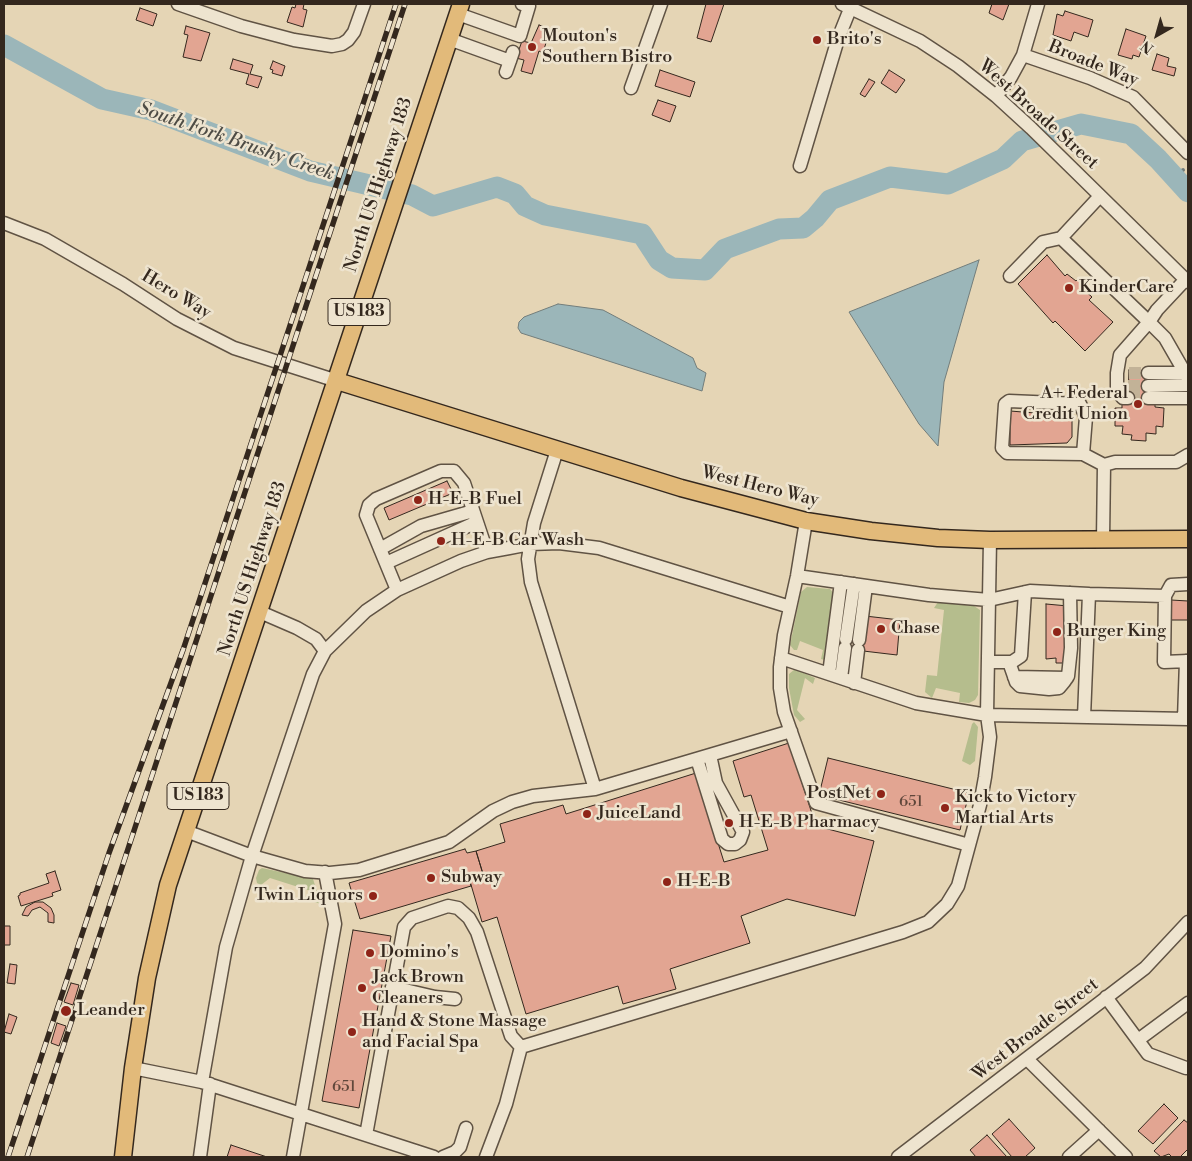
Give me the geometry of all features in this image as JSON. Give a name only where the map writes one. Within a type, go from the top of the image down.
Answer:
[{"type":"main road","name":"North US Highway 183","points":[[123,1157],[133,1068],[156,930],[186,831],[337,381],[412,145],[459,9]]},
{"type":"main road","name":"West Hero Way","points":[[337,381],[690,491],[806,521],[871,531],[990,540],[1188,539]]},
{"type":"street","points":[[178,4],[241,26],[294,40],[313,41],[326,46],[342,44],[354,32],[364,4]]},
{"type":"street","points":[[459,9],[520,36],[529,6],[522,4]]},
{"type":"street","points":[[631,88],[661,4]]},
{"type":"street","points":[[996,96],[1011,77],[1023,56],[1038,4]]},
{"type":"street","points":[[800,166],[848,5]]},
{"type":"street","name":"West Broade Street","points":[[848,5],[920,42],[958,66],[996,96],[1052,148],[1187,281]]},
{"type":"street","points":[[449,39],[509,62]]},
{"type":"street","name":"Broade Way","points":[[1023,56],[1090,78],[1133,97],[1188,153]]},
{"type":"street","points":[[1010,276],[1043,242],[1061,238],[1100,196]]},
{"type":"street","name":"Hero Way","points":[[4,223],[45,239],[123,284],[177,319],[234,348],[337,381]]},
{"type":"street","points":[[1061,238],[1165,338],[1188,379],[1148,385]]},
{"type":"street","points":[[1123,384],[1120,356],[1157,310],[1187,281]]},
{"type":"street","points":[[1148,385],[1188,391]]},
{"type":"street","points":[[1148,385],[1188,398]]},
{"type":"street","points":[[1083,454],[1086,417],[1080,404],[1009,401],[1005,404],[1002,448],[1004,451],[1031,454],[1083,454],[1104,465],[1115,462],[1176,462],[1188,455]]},
{"type":"street","points":[[558,450],[534,523],[528,559],[531,582],[595,789]]},
{"type":"street","points":[[1103,540],[1104,465]]},
{"type":"street","points":[[398,590],[366,515],[369,505],[376,499],[441,471],[454,471],[464,483],[486,552]]},
{"type":"street","points":[[380,549],[421,526],[475,517]]},
{"type":"street","points":[[386,563],[475,517]]},
{"type":"street","points":[[806,521],[781,658],[780,688],[784,712],[816,803],[969,845]]},
{"type":"street","points":[[521,1047],[904,932],[928,922],[947,904],[958,886],[969,845],[985,777],[990,737],[987,715],[990,540]]},
{"type":"street","points":[[200,1157],[206,1083],[222,966],[252,856],[313,674],[325,651],[366,611],[398,590],[442,568],[486,552],[530,544],[559,543],[599,548],[790,607]]},
{"type":"street","points":[[797,576],[929,595],[989,600],[1025,592],[1165,596]]},
{"type":"street","points":[[841,679],[849,644],[853,584]]},
{"type":"street","points":[[841,679],[849,644],[853,584]]},
{"type":"street","points":[[841,679],[853,584]]},
{"type":"street","points":[[781,658],[916,703],[987,715],[1186,719],[1187,661],[1164,662],[1165,596],[1172,585],[1188,584]]},
{"type":"street","points":[[988,662],[1017,660],[1023,650],[1025,592]]},
{"type":"street","points":[[1009,662],[1014,678],[1067,678],[1071,648],[1070,593]]},
{"type":"street","points":[[1084,716],[1089,594]]},
{"type":"street","points":[[260,612],[297,628],[316,639],[325,651]]},
{"type":"street","points":[[186,831],[252,856],[305,871],[325,872],[373,867],[448,843],[493,811],[512,802],[534,796],[595,789],[791,731]]},
{"type":"street","points":[[697,759],[722,839],[728,844],[735,844],[740,840],[743,832],[716,783],[710,755]]},
{"type":"street","points":[[293,1157],[335,924],[325,872]]},
{"type":"street","points":[[366,1135],[404,927],[412,918],[448,906],[458,908],[469,918],[477,932],[511,1036],[521,1047]]},
{"type":"street","name":"West Broade Street","points":[[898,1157],[1145,968],[1188,922]]},
{"type":"street","points":[[392,987],[436,997],[455,999]]},
{"type":"street","points":[[1106,997],[1148,1054],[1188,1068]]},
{"type":"street","points":[[1138,1040],[1188,1003]]},
{"type":"street","points":[[486,1157],[506,1104],[521,1047]]},
{"type":"street","points":[[1027,1059],[1126,1157]]},
{"type":"street","points":[[133,1068],[206,1083],[434,1157]]},
{"type":"street","points":[[442,1157],[455,1152],[460,1147],[466,1128]]},
{"type":"street","points":[[1069,1157],[1099,1130]]},
{"type":"green space","points":[[807,587],[830,589],[835,595],[825,660],[821,659],[823,650],[800,641],[797,650],[794,650],[790,645],[801,592]]},
{"type":"green space","points":[[938,602],[974,606],[980,610],[978,695],[975,700],[969,703],[959,702],[960,693],[936,688],[932,698],[925,692],[927,675],[937,676],[944,610],[934,608]]},
{"type":"green space","points":[[795,669],[815,678],[813,684],[805,678],[797,710],[805,719],[800,722],[794,715],[789,688],[789,674]]},
{"type":"green space","points":[[974,722],[978,727],[975,761],[970,765],[962,761]]},
{"type":"green space","points":[[262,868],[313,879],[321,904],[311,901],[317,893],[270,878],[261,885],[257,883],[256,878],[259,870]]},
{"type":"water","points":[[979,260],[944,382],[938,446],[919,424],[849,312]]},
{"type":"water","points":[[558,304],[603,310],[693,358],[697,368],[706,373],[702,391],[521,333],[518,328],[519,322],[524,317]]},
{"type":"building","points":[[296,4],[304,4],[303,9],[307,10],[303,27],[287,22],[292,7],[295,8]]},
{"type":"building","points":[[706,4],[724,4],[711,42],[697,38]]},
{"type":"building","points":[[992,4],[1009,4],[1003,20],[989,13]]},
{"type":"building","points":[[140,8],[157,14],[153,26],[136,20]]},
{"type":"building","points":[[1065,11],[1093,20],[1088,37],[1074,32],[1071,41],[1053,35],[1057,14],[1063,16]]},
{"type":"building","name":"Mouton's Southern Bistro","points":[[539,25],[550,29],[543,53],[539,51],[532,74],[521,71],[524,60],[516,58],[522,41],[531,43]]},
{"type":"building","points":[[186,26],[210,33],[201,61],[183,57],[188,35],[184,34]]},
{"type":"building","points":[[1126,29],[1146,36],[1139,57],[1133,55],[1132,59],[1118,55]]},
{"type":"building","points":[[1157,54],[1169,58],[1167,66],[1176,68],[1174,76],[1152,70]]},
{"type":"building","points":[[233,59],[253,65],[250,74],[262,77],[258,88],[246,84],[249,74],[230,69]]},
{"type":"building","points":[[273,61],[285,66],[282,76],[272,73],[273,70],[270,69]]},
{"type":"building","points":[[660,70],[695,82],[690,97],[655,86]]},
{"type":"building","points":[[889,70],[905,80],[896,93],[881,83]]},
{"type":"building","points":[[869,79],[875,82],[865,97],[860,94]]},
{"type":"building","points":[[658,100],[676,106],[670,122],[652,115]]},
{"type":"building","points":[[1047,255],[1065,276],[1067,274],[1076,281],[1079,278],[1087,286],[1084,290],[1092,297],[1089,300],[1113,322],[1085,351],[1055,321],[1053,323],[1018,284]]},
{"type":"building","name":"A+ Federal Credit Union","points":[[1129,370],[1149,371],[1148,401],[1155,401],[1155,407],[1164,408],[1163,427],[1156,426],[1156,434],[1146,433],[1146,441],[1131,440],[1132,435],[1122,434],[1123,426],[1115,426],[1115,408],[1122,408],[1122,401],[1128,401]]},
{"type":"building","points":[[1010,411],[1072,416],[1072,437],[1067,443],[1010,445]]},
{"type":"building","name":"H-E-B Fuel","points":[[447,481],[453,493],[389,520],[384,508]]},
{"type":"building","points":[[1171,600],[1188,601],[1188,620],[1171,620]]},
{"type":"building","name":"Burger King","points":[[1046,604],[1068,606],[1067,663],[1056,663],[1056,658],[1046,659]]},
{"type":"building","name":"Chase","points":[[865,616],[900,620],[897,655],[838,648],[839,638],[862,641]]},
{"type":"building","name":"H-E-B","points":[[789,743],[816,826],[874,841],[855,916],[787,899],[741,916],[750,943],[670,969],[676,989],[623,1004],[618,986],[526,1014],[497,917],[482,922],[469,878],[483,874],[476,851],[505,842],[500,824],[563,805],[566,814],[696,773],[724,862],[768,850],[751,795],[744,797],[733,761]]},
{"type":"building","points":[[828,758],[969,793],[960,830],[819,795]]},
{"type":"building","points":[[465,849],[467,853],[476,851],[483,874],[469,878],[471,886],[360,919],[349,883]]},
{"type":"building","points":[[55,871],[61,890],[52,893],[53,896],[21,906],[18,896],[20,893],[49,883],[46,874]]},
{"type":"building","points":[[35,902],[43,902],[51,908],[54,915],[54,923],[48,922],[48,913],[40,907],[32,910],[28,916],[22,915],[26,907]]},
{"type":"building","points":[[4,926],[10,926],[10,945],[4,945]]},
{"type":"building","points":[[353,930],[391,936],[359,1108],[322,1101]]},
{"type":"building","points":[[10,964],[17,965],[15,984],[7,983]]},
{"type":"building","points":[[71,983],[79,985],[73,1005],[64,1002]]},
{"type":"building","points":[[9,1014],[17,1017],[11,1034],[4,1032]]},
{"type":"building","points":[[57,1023],[66,1026],[59,1046],[51,1043]]},
{"type":"building","points":[[1164,1104],[1178,1118],[1153,1144],[1138,1131]]},
{"type":"building","points":[[1009,1119],[1035,1148],[1025,1157],[1012,1157],[992,1134]]},
{"type":"building","points":[[1184,1120],[1188,1123],[1188,1149],[1180,1157],[1172,1157],[1169,1154],[1161,1157],[1154,1151]]},
{"type":"building","points":[[987,1135],[1007,1157],[976,1157],[970,1150]]},
{"type":"building","points":[[231,1145],[267,1157],[227,1157]]},
{"type":"waterway","name":"South Fork Brushy Creek","points":[[4,45],[102,99],[151,110],[310,171],[412,195],[433,206],[497,187],[515,194],[525,206],[545,215],[642,234],[659,260],[672,268],[705,270],[725,249],[779,229],[803,228],[815,218],[830,200],[890,177],[948,184],[1003,159],[1022,141],[1081,124],[1131,134],[1158,159],[1188,192]]},
{"type":"waterway","points":[[1173,178],[1183,170]]},
{"type":"tunnel","points":[[1129,373],[1148,373]]},
{"type":"tunnel","points":[[1128,386],[1148,386]]},
{"type":"tunnel","points":[[1128,398],[1148,398]]},
{"type":"tunnel","points":[[852,649],[853,640]]},
{"type":"railway","points":[[8,1157],[109,853],[183,650],[396,4]]},
{"type":"railway","points":[[27,1157],[405,4]]},
{"type":"place","name":"Brito's","points":[[817,40]]},
{"type":"place","name":"Mouton's Southern Bistro","points":[[532,47]]},
{"type":"place","name":"KinderCare","points":[[1069,288]]},
{"type":"place","name":"A+ Federal Credit Union","points":[[1138,404]]},
{"type":"place","name":"H-E-B Fuel","points":[[418,500]]},
{"type":"place","name":"H-E-B Car Wash","points":[[441,541]]},
{"type":"place","name":"Chase","points":[[881,629]]},
{"type":"place","name":"Burger King","points":[[1057,632]]},
{"type":"place","name":"PostNet","points":[[881,794]]},
{"type":"place","name":"Kick to Victory Martial Arts","points":[[945,808]]},
{"type":"place","name":"JuiceLand","points":[[587,814]]},
{"type":"place","name":"H-E-B Pharmacy","points":[[729,823]]},
{"type":"place","name":"Subway","points":[[431,878]]},
{"type":"place","name":"H-E-B","points":[[667,882]]},
{"type":"place","name":"Twin Liquors","points":[[373,896]]},
{"type":"place","name":"Domino's","points":[[370,953]]},
{"type":"place","name":"Jack Brown Cleaners","points":[[362,988]]},
{"type":"place","name":"Leander","points":[[66,1011]]},
{"type":"place","name":"Hand & Stone Massage and Facial Spa","points":[[352,1032]]}]
